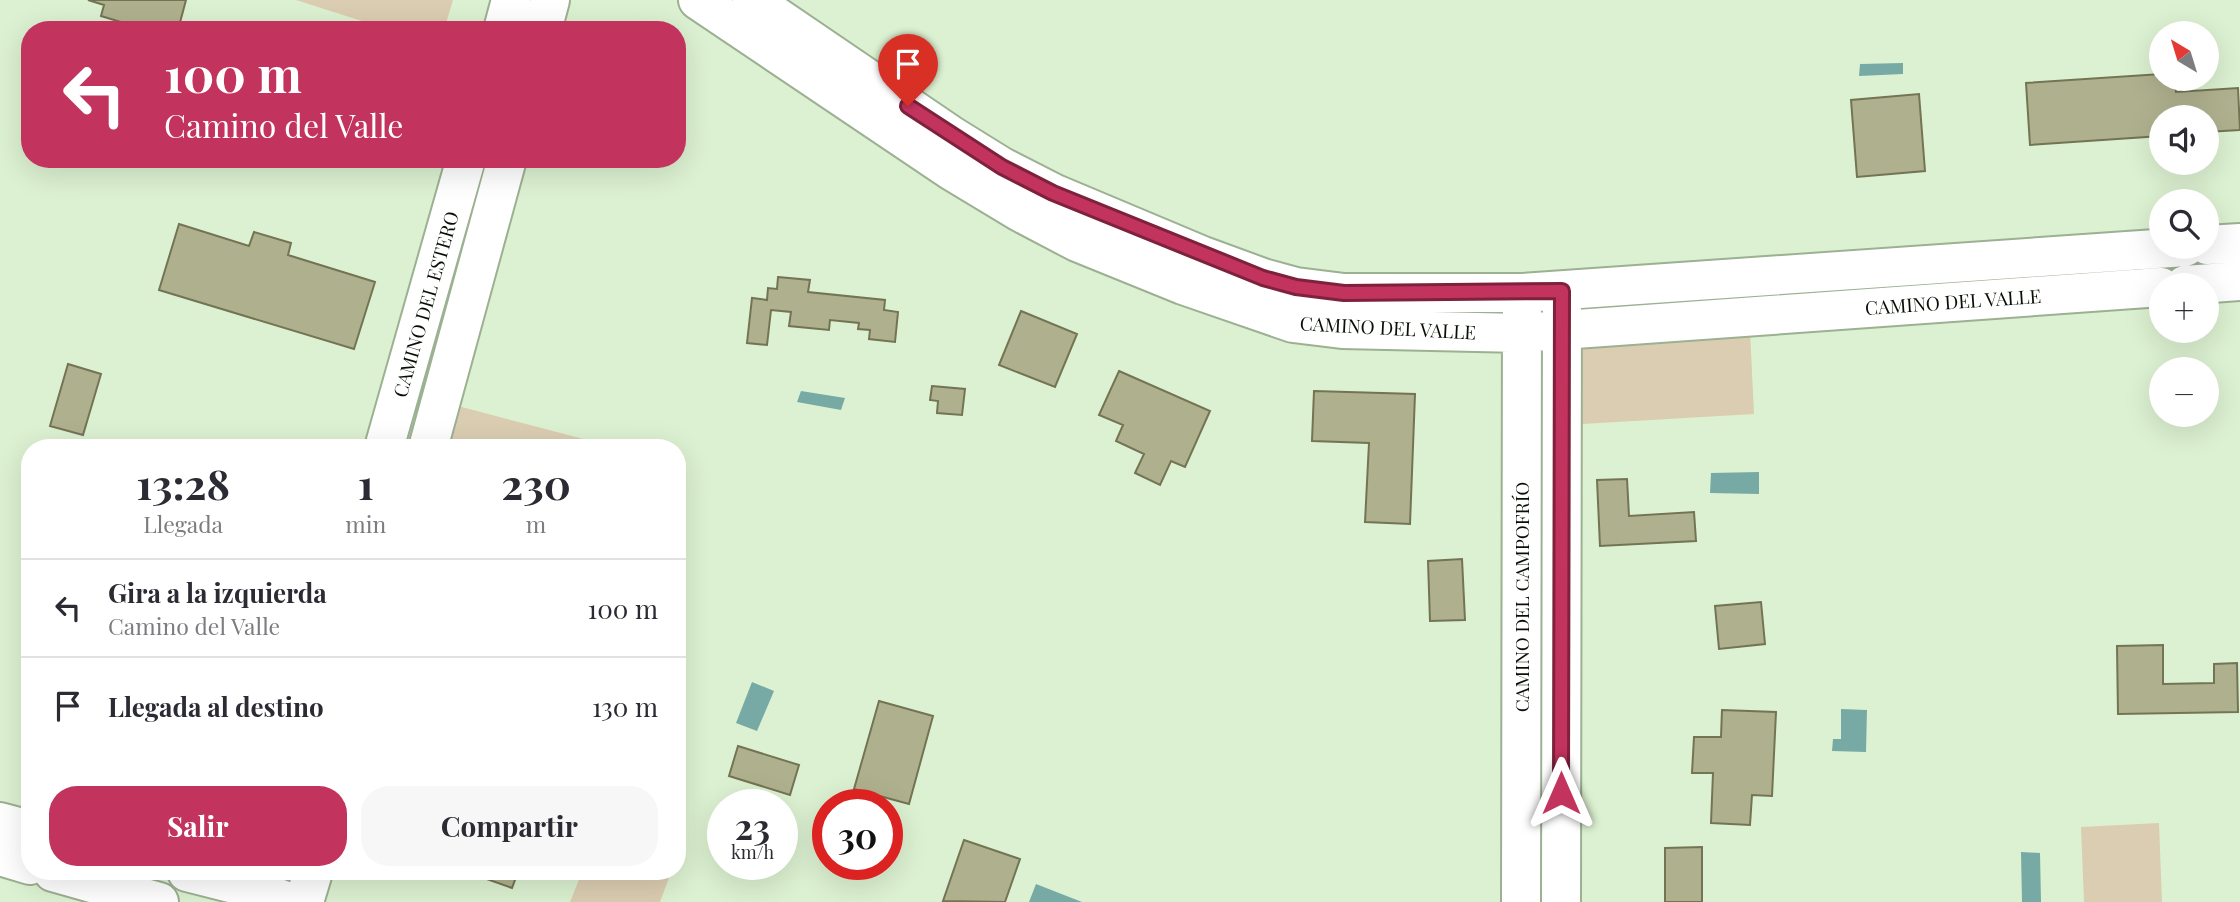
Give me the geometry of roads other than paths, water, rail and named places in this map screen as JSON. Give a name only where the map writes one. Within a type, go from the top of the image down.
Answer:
[{"type":"street","points":[[505,21],[511,0]]},
{"type":"street","points":[[544,21],[550,0]]},
{"type":"street","name":"CAMINO DEL VALLE","points":[[698,0],[951,171],[1020,212],[1077,242],[1159,275],[1293,323],[1342,329],[1521,333],[2149,288]]},
{"type":"street","name":"CAMINO DEL VALLE","points":[[752,0],[1002,167],[1053,193],[1251,274],[1296,287],[1344,293],[1522,293],[2149,250]]},
{"type":"street","name":"CAMINO DEL ESTERO","points":[[387,439],[463,168]]},
{"type":"street","name":"CAMINO DEL ESTERO","points":[[430,439],[504,168]]},
{"type":"street","points":[[2219,244],[2240,243]]},
{"type":"street","points":[[2219,283],[2240,281]]},
{"type":"street","points":[[1561,902],[1562,291]]},
{"type":"street","name":"CAMINO DEL CAMPOFRÍO","points":[[1521,902],[1522,293]]},
{"type":"street","points":[[0,822],[21,828]]},
{"type":"street","points":[[0,856],[21,862]]},
{"type":"street","points":[[81,880],[159,902]]},
{"type":"street","points":[[220,880],[266,891]]},
{"type":"street","points":[[304,902],[311,880]]},
{"type":"water","points":[[1903,63],[1903,74],[1859,76],[1860,64]]},
{"type":"water","points":[[801,391],[845,398],[841,410],[797,402]]},
{"type":"water","points":[[1759,472],[1759,494],[1710,493],[1711,473]]},
{"type":"water","points":[[752,682],[774,691],[757,731],[736,723]]},
{"type":"water","points":[[1841,709],[1867,710],[1866,752],[1832,751],[1833,739],[1841,739]]},
{"type":"water","points":[[2021,852],[2040,853],[2041,902],[2022,902]]},
{"type":"water","points":[[1036,884],[1082,902],[1029,902]]}]
